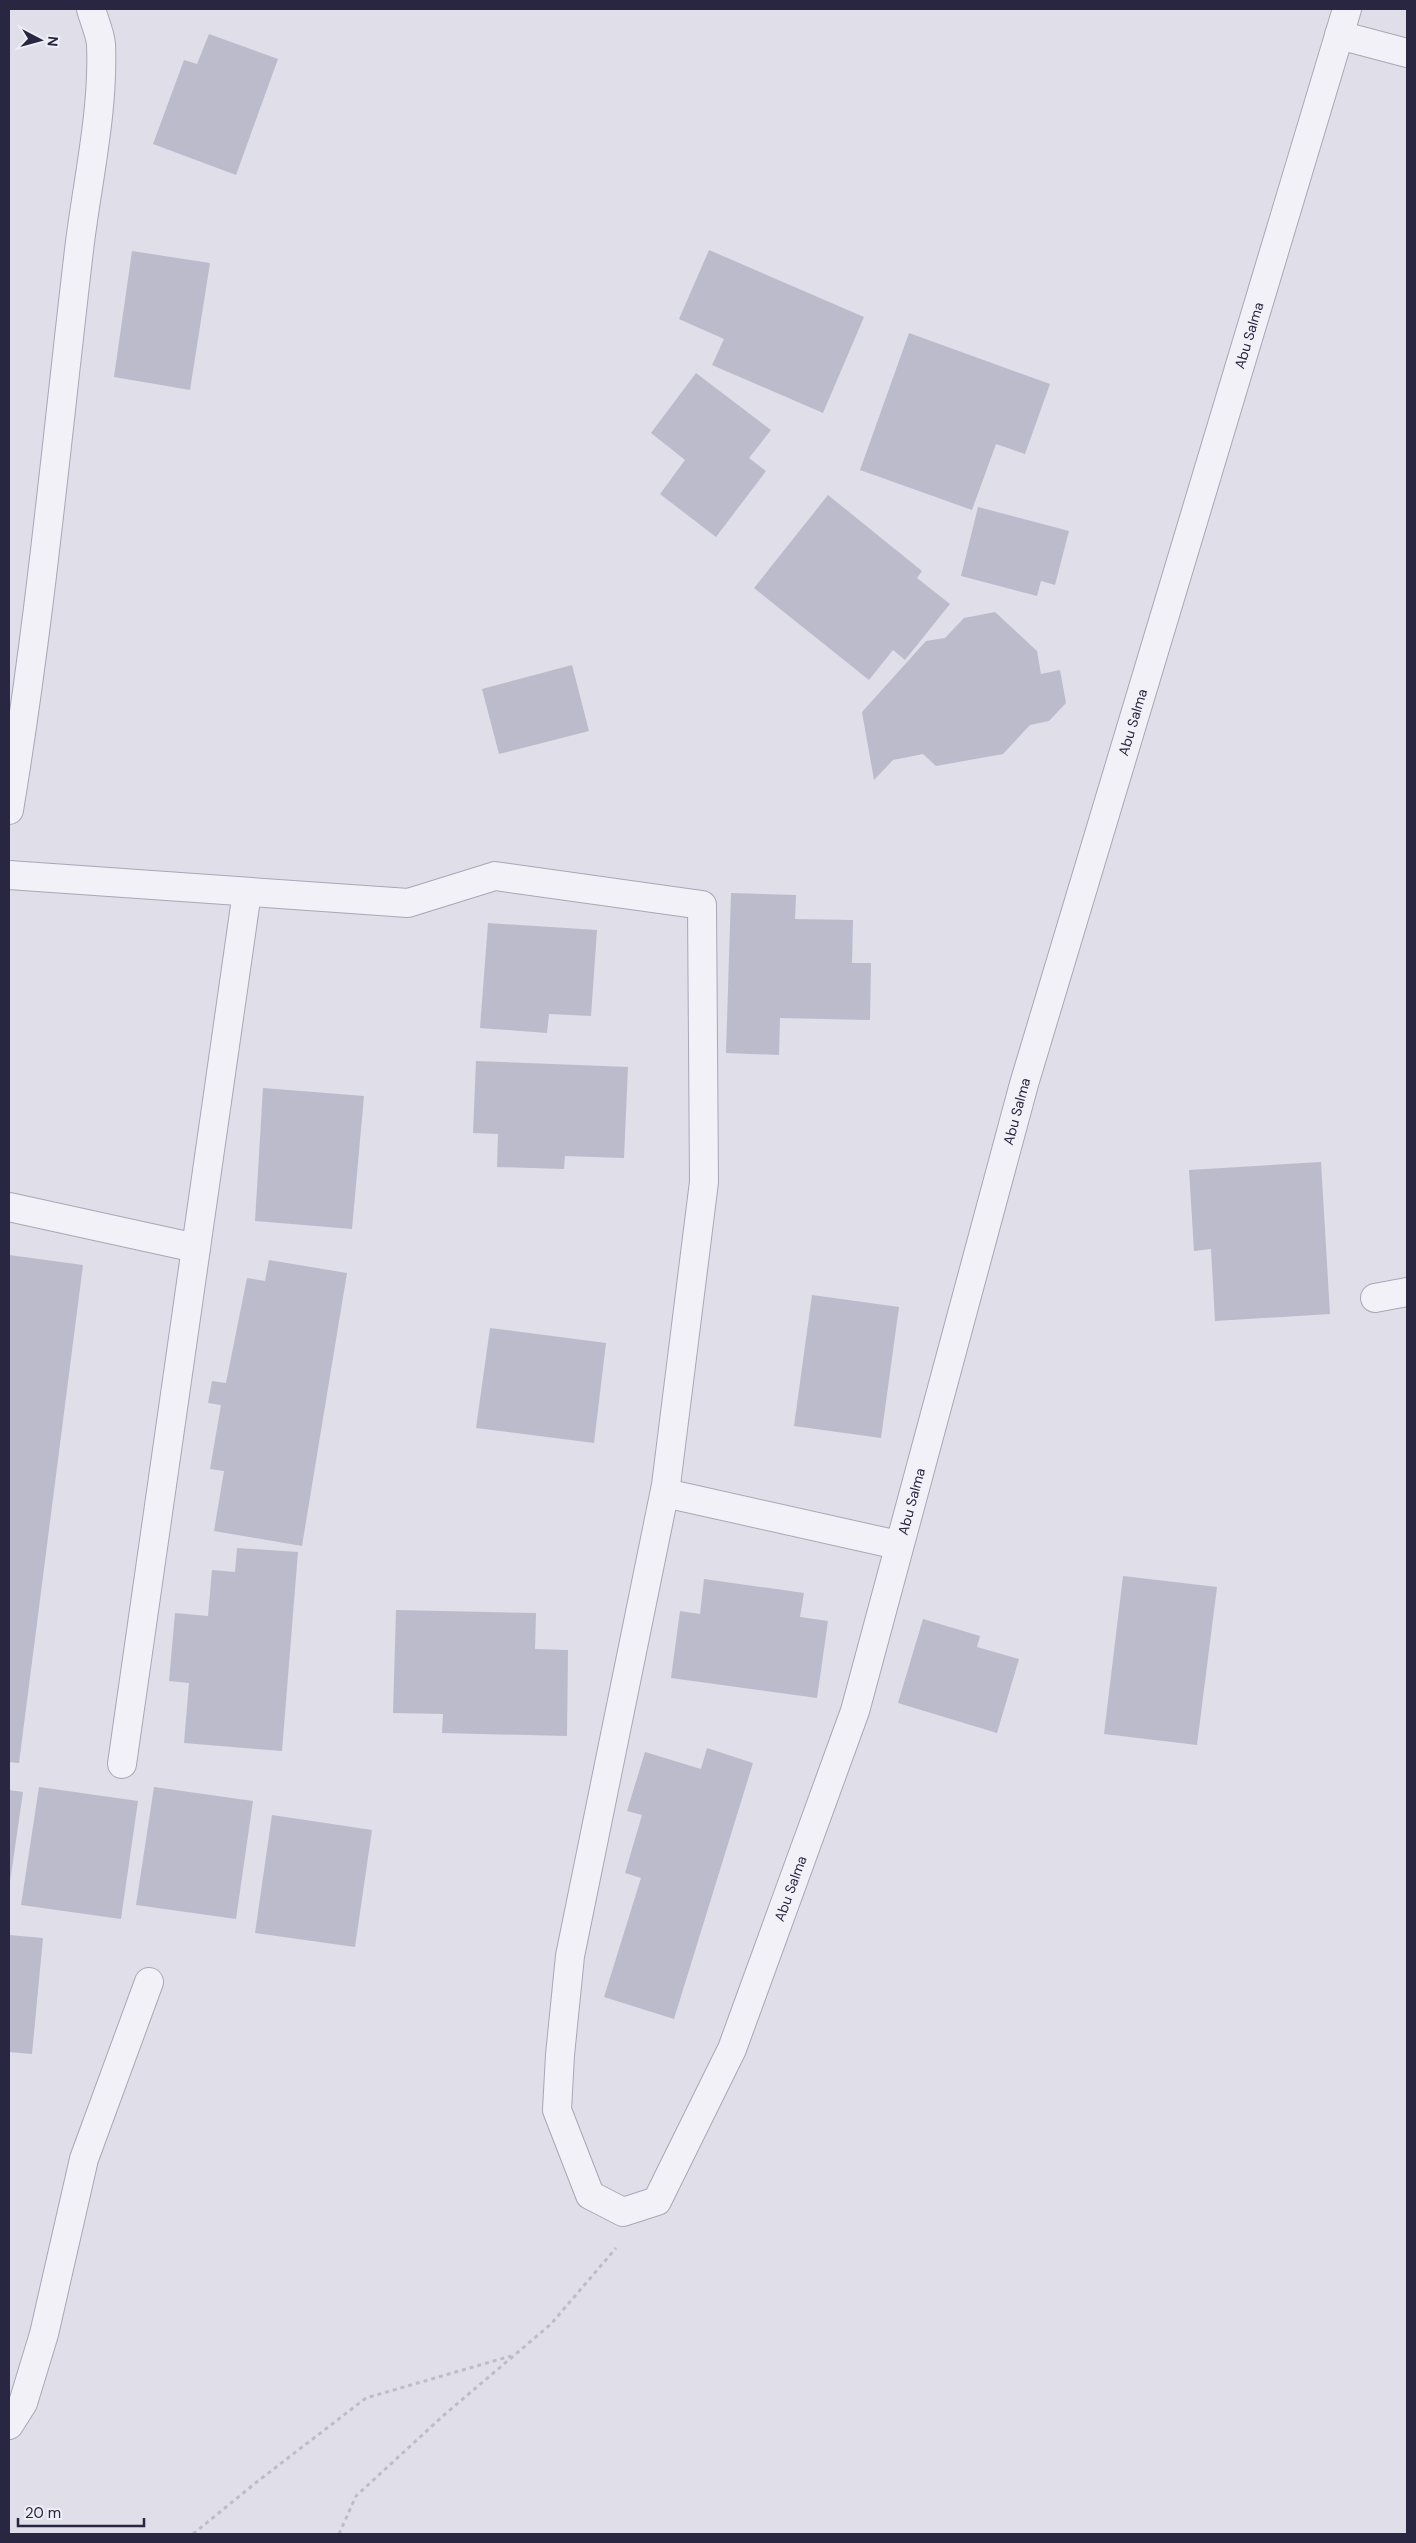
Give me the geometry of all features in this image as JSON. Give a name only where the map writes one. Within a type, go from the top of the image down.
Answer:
[{"type":"street","points":[[9,810],[20,744],[57,456],[79,250],[98,98],[101,42],[91,9]]},
{"type":"street","name":"Abu Salma","points":[[665,1493],[570,1956],[560,2055],[558,2110],[590,2195],[623,2212],[657,2201],[732,2049],[855,1711],[898,1545],[1024,1084],[1347,9]]},
{"type":"street","points":[[1339,35],[1407,53]]},
{"type":"street","points":[[9,876],[408,903],[495,876],[702,905],[704,1182],[665,1493],[898,1545]]},
{"type":"street","points":[[122,1764],[247,892]]},
{"type":"street","points":[[9,1207],[196,1248]]},
{"type":"street","points":[[1375,1298],[1407,1292]]},
{"type":"street","points":[[9,2425],[23,2403],[44,2334],[84,2159],[149,1982]]},
{"type":"path","points":[[340,2534],[356,2496],[550,2324],[620,2244]]},
{"type":"path","points":[[193,2534],[258,2480],[366,2398],[514,2355]]},
{"type":"building","points":[[209,34],[278,59],[236,175],[153,144],[184,60],[197,64]]},
{"type":"building","points":[[709,250],[864,317],[823,413],[712,365],[724,339],[679,319]]},
{"type":"building","points":[[132,251],[210,263],[190,390],[114,377]]},
{"type":"building","points":[[909,333],[1050,384],[1025,454],[996,444],[972,510],[860,470]]},
{"type":"building","points":[[696,373],[771,430],[749,458],[766,471],[716,537],[660,494],[685,460],[651,433]]},
{"type":"building","points":[[828,495],[922,571],[917,578],[950,604],[905,660],[893,650],[869,680],[754,588]]},
{"type":"building","points":[[978,507],[1069,531],[1055,585],[1041,581],[1037,596],[961,576]]},
{"type":"building","points":[[995,612],[1037,651],[1041,674],[1060,670],[1066,703],[1049,721],[1030,725],[1003,754],[936,766],[923,754],[893,760],[874,780],[862,712],[926,641],[945,638],[964,618]]},
{"type":"building","points":[[572,665],[589,731],[499,754],[482,689]]},
{"type":"building","points":[[731,893],[796,895],[795,919],[853,920],[852,963],[871,963],[870,1020],[780,1018],[779,1055],[726,1053]]},
{"type":"building","points":[[488,923],[597,930],[591,1016],[549,1014],[547,1033],[480,1028]]},
{"type":"building","points":[[476,1061],[628,1067],[624,1158],[565,1156],[564,1169],[497,1167],[498,1134],[473,1133]]},
{"type":"building","points":[[263,1088],[364,1096],[352,1229],[255,1221]]},
{"type":"building","points":[[1321,1162],[1330,1314],[1215,1321],[1211,1249],[1194,1251],[1189,1170]]},
{"type":"building","points":[[9,1255],[83,1265],[19,1763],[9,1762]]},
{"type":"building","points":[[269,1260],[347,1273],[302,1546],[214,1531],[224,1471],[210,1469],[221,1405],[208,1403],[212,1381],[226,1383],[247,1278],[265,1281]]},
{"type":"building","points":[[812,1295],[899,1307],[881,1438],[794,1426]]},
{"type":"building","points":[[490,1328],[606,1343],[594,1443],[476,1428]]},
{"type":"building","points":[[237,1548],[298,1552],[282,1751],[184,1743],[189,1683],[169,1681],[175,1613],[208,1616],[212,1570],[235,1572]]},
{"type":"building","points":[[1123,1576],[1217,1587],[1197,1745],[1104,1734]]},
{"type":"building","points":[[704,1579],[804,1593],[800,1617],[828,1621],[817,1698],[671,1678],[680,1611],[700,1614]]},
{"type":"building","points":[[396,1610],[536,1613],[535,1649],[568,1650],[567,1736],[442,1733],[443,1714],[393,1713]]},
{"type":"building","points":[[923,1619],[980,1636],[977,1647],[1019,1659],[997,1733],[898,1703]]},
{"type":"building","points":[[707,1748],[753,1763],[674,2019],[604,1997],[641,1878],[625,1873],[642,1815],[627,1811],[645,1752],[701,1769]]},
{"type":"building","points":[[39,1787],[138,1801],[121,1919],[21,1905]]},
{"type":"building","points":[[154,1787],[253,1801],[236,1919],[136,1905]]},
{"type":"building","points":[[9,1790],[23,1792],[10,1882],[9,1882]]},
{"type":"building","points":[[272,1815],[372,1830],[355,1947],[255,1933]]},
{"type":"building","points":[[9,1935],[43,1938],[32,2054],[9,2052]]}]
